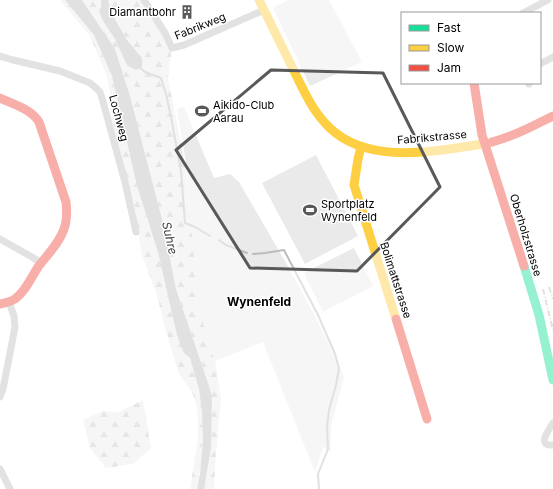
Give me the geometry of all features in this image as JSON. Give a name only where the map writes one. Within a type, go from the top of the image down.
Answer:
[{"type":"street","name":"Fabrikweg","points":[[144,0],[165,33],[172,48],[184,45],[264,10]]},
{"type":"street","name":"Fabrikstrasse","points":[[258,0],[312,107],[319,117],[329,128],[340,136],[361,147],[374,151],[390,153],[414,153],[485,144],[507,138],[553,116]]},
{"type":"street","points":[[525,12],[548,0]]},
{"type":"street","name":"Lochweg","points":[[0,56],[60,71],[90,83],[100,92],[125,182],[136,232]]},
{"type":"street","points":[[541,64],[553,58]]},
{"type":"street","name":"Oberholzstrasse","points":[[474,84],[482,135],[539,315],[553,380]]},
{"type":"street","points":[[0,98],[30,112],[39,122],[66,202],[67,211],[66,222],[56,246],[41,263],[26,286],[15,299],[4,303],[14,316],[15,327],[4,389],[0,397]]},
{"type":"street","name":"Bolimattstrasse","points":[[361,147],[354,185],[427,419]]},
{"type":"street","points":[[0,239],[41,263]]},
{"type":"street","points":[[553,423],[544,441],[549,446],[553,445]]},
{"type":"street","points":[[0,469],[10,489]]},
{"type":"highlighted area","points":[[271,70],[383,73],[440,187],[357,271],[250,268],[176,150]]},
{"type":"green space","points":[[60,0],[65,0],[94,35],[112,76],[137,186],[158,252],[184,353],[189,357],[199,388],[203,431],[197,489],[190,489],[198,438],[196,403],[192,392],[179,374],[157,295],[142,255],[110,109],[113,108],[107,76],[90,36]]},
{"type":"green space","points":[[82,0],[101,0],[101,7],[99,11],[103,21],[115,39],[142,58],[127,40],[112,14],[108,0],[144,0],[172,48],[168,78],[186,169],[194,250],[197,304],[215,361],[221,399],[214,489],[204,489],[211,448],[212,396],[176,289],[163,223],[130,96],[115,49]]},
{"type":"green space","points":[[288,0],[329,0],[362,62],[310,86],[273,8]]},
{"type":"green space","points":[[184,107],[214,178],[230,174],[239,182],[289,268],[318,322],[344,377],[331,426],[331,452],[323,447],[315,472],[263,342],[215,361],[208,344],[197,304],[187,169],[177,109]]},
{"type":"green space","name":"Sportplatz Wynenfeld","points":[[316,155],[358,236],[305,264],[262,183]]},
{"type":"green space","name":"Sportplatz Wynenfeld","points":[[354,248],[373,286],[323,312],[304,273]]},
{"type":"green space","points":[[143,400],[151,448],[133,464],[106,468],[90,448],[83,420],[103,411],[119,412]]},
{"type":"shaded area","name":"Suhre","points":[[65,0],[82,0],[115,49],[130,96],[163,223],[176,289],[212,396],[211,448],[204,489],[197,489],[203,441],[202,412],[199,389],[190,358],[184,353],[177,335],[158,252],[137,186],[112,76],[94,35]]},
{"type":"shaded area","points":[[101,0],[108,0],[112,14],[127,40],[142,58],[142,67],[136,70],[127,65],[115,39],[103,21],[99,11],[101,7]]},
{"type":"waterway","points":[[140,68],[145,72],[161,78],[166,94],[181,171],[185,223],[210,236]]},
{"type":"waterway","points":[[219,240],[226,245],[247,253]]},
{"type":"waterway","points":[[253,254],[284,250],[318,315],[335,354],[339,368],[329,410],[327,427],[328,449],[318,474],[319,489]]},
{"type":"railway","points":[[549,287],[553,299]]},
{"type":"railway","points":[[543,289],[553,330]]},
{"type":"traffic: fast","points":[[524,266],[539,315],[553,380]]},
{"type":"traffic: slow","points":[[259,0],[311,105],[325,123],[352,143],[367,148],[400,153],[434,151],[492,142]]},
{"type":"traffic: slow","points":[[361,147],[354,185],[396,319]]},
{"type":"traffic: jam","points":[[474,84],[482,135],[524,266]]},
{"type":"traffic: jam","points":[[0,98],[27,110],[36,117],[39,122],[66,202],[67,212],[65,226],[59,240],[38,267],[25,289],[15,299],[0,304]]},
{"type":"traffic: jam","points":[[492,142],[516,134],[553,116]]},
{"type":"traffic: jam","points":[[396,319],[427,419]]},
{"type":"place","name":"Diamantbohr","points":[[187,12]]},
{"type":"place","name":"Aikido-Club Aarau","points":[[202,111]]},
{"type":"place","name":"Sportplatz Wynenfeld","points":[[310,210]]},
{"type":"district","name":"Wynenfeld","points":[[259,301]]}]
